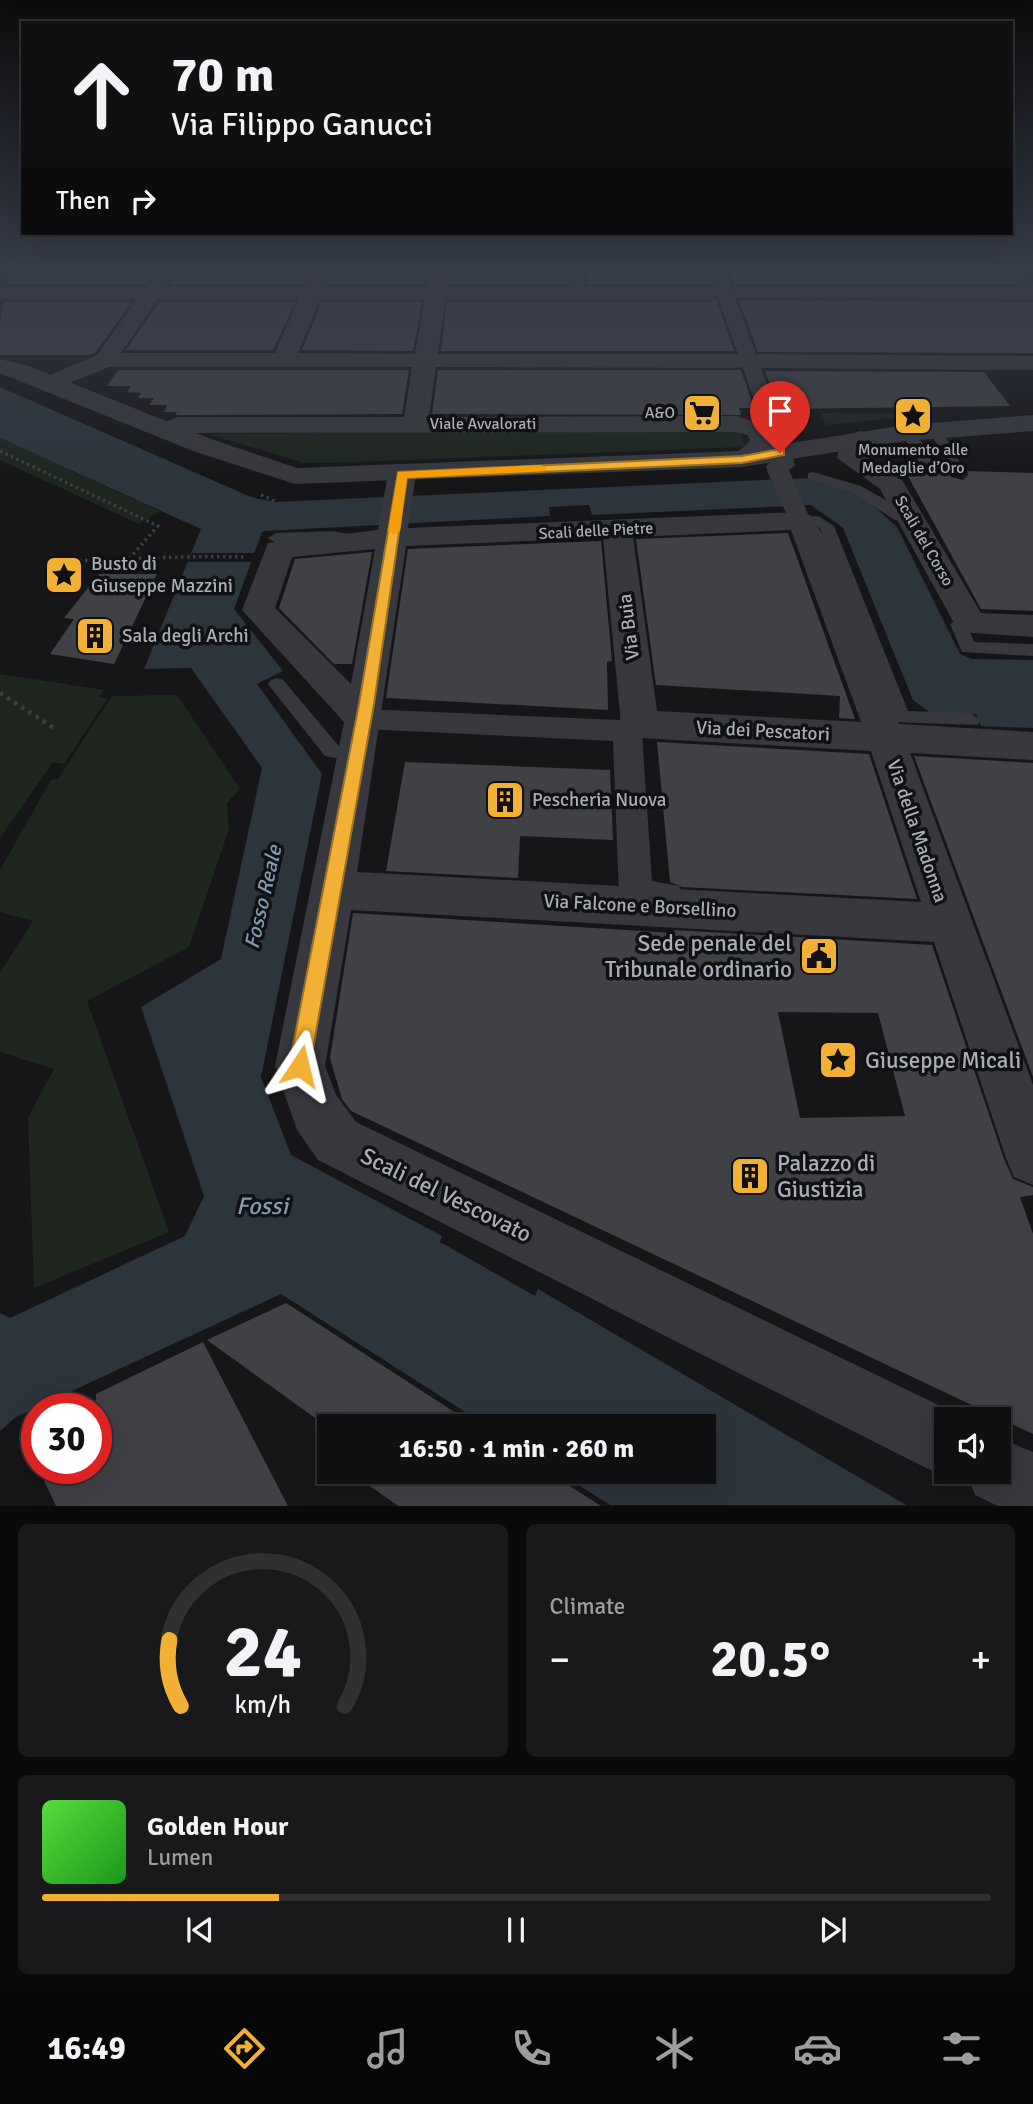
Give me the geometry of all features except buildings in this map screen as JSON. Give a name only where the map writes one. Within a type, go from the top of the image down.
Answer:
[{"type":"street","points":[[105,360],[120,338]]},
{"type":"street","points":[[284,360],[293,338]]},
{"type":"street","points":[[415,425],[430,338]]},
{"type":"street","points":[[741,338],[797,514]]},
{"type":"street","points":[[52,383],[105,360],[1033,363]]},
{"type":"street","points":[[0,366],[52,383],[167,431],[288,475],[401,483],[742,459],[780,463],[860,439],[935,429],[1033,424]]},
{"type":"street","name":"Viale Avvalorati","points":[[167,431],[178,425],[736,424],[757,430],[763,440],[760,449],[742,459]]},
{"type":"street","name":"Scali del Corso","points":[[860,439],[851,451],[850,458],[891,484],[971,624]]},
{"type":"street","name":"Scali del Vescovato","points":[[401,483],[360,737],[300,1066],[316,1111],[337,1141],[934,1438]]},
{"type":"street","name":"Scali delle Pietre","points":[[360,737],[258,610],[279,549],[341,545],[394,532],[616,525],[797,514]]},
{"type":"street","name":"Via della Madonna","points":[[797,514],[810,538],[885,737],[948,923],[1033,1158]]},
{"type":"street","name":"Via Buia","points":[[616,525],[634,727]]},
{"type":"street","points":[[971,624],[1033,626]]},
{"type":"street","points":[[360,737],[634,727],[629,769],[636,895],[680,897],[681,908]]},
{"type":"street","name":"Via dei Pescatori","points":[[634,727],[1033,746]]},
{"type":"street","name":"Via Falcone e Borsellino","points":[[331,890],[948,923]]},
{"type":"street","points":[[1011,1477],[1033,1488]]},
{"type":"lane","points":[[935,429],[959,474]]},
{"type":"lane","points":[[905,433],[916,444],[929,466]]},
{"type":"lane","points":[[813,476],[849,485],[883,504],[900,519],[912,519]]},
{"type":"lane","points":[[797,514],[818,520],[827,526],[901,717],[971,720]]},
{"type":"lane","points":[[556,524],[616,525],[665,519]]},
{"type":"lane","points":[[276,538],[333,536],[358,540]]},
{"type":"lane","points":[[971,624],[958,624],[968,648],[1033,650]]},
{"type":"lane","points":[[277,684],[332,751],[360,737]]},
{"type":"path","points":[[0,451],[159,526],[128,560]]},
{"type":"path","points":[[61,561],[128,560],[175,555],[190,558],[250,557]]},
{"type":"path","points":[[0,693],[54,728]]},
{"type":"shaded area","points":[[821,413],[930,414],[826,425]]},
{"type":"shaded area","points":[[739,429],[746,447],[331,463],[304,463],[208,434]]},
{"type":"shaded area","points":[[0,438],[160,511],[139,524],[0,460]]},
{"type":"shaded area","points":[[0,674],[104,690],[99,697],[107,699],[64,764],[53,762],[0,838]]},
{"type":"shaded area","points":[[177,695],[240,789],[227,803],[229,829],[189,947],[87,1001],[169,1232],[34,1288],[28,1117],[54,1069],[0,1052],[0,973],[33,921],[0,912],[0,870],[51,780],[58,779],[112,696]]},
{"type":"water","points":[[0,387],[251,497],[275,502],[809,478],[839,486],[868,501],[897,527],[960,654],[972,659],[1033,660],[1033,728],[981,726],[976,714],[929,712],[913,700],[843,528],[811,505],[592,515],[589,505],[549,507],[550,516],[265,531],[262,532],[234,609],[283,671],[257,684],[322,774],[261,1077],[291,1155],[442,1236],[440,1242],[535,1296],[538,1289],[906,1505],[610,1505],[577,1484],[716,1484],[716,1414],[468,1414],[281,1294],[68,1393],[21,1393],[21,1415],[0,1431],[0,1313],[10,1318],[185,1236],[204,1196],[141,1007],[221,959],[262,768],[191,668],[144,669],[201,529],[0,438]]},
{"type":"pier","points":[[192,553],[258,553],[255,562],[188,562]]},
{"type":"slow traffic","points":[[394,531],[402,474],[541,468]]},
{"type":"place","name":"A&O","points":[[702,413]]},
{"type":"place","name":"Monumento alle Medaglie d’Oro","points":[[913,416]]},
{"type":"place","name":"Busto di Giuseppe Mazzini","points":[[64,575]]},
{"type":"place","name":"Sala degli Archi","points":[[95,636]]},
{"type":"place","name":"Pescheria Nuova","points":[[505,800]]},
{"type":"place","name":"Sede penale del Tribunale ordinario","points":[[819,956]]},
{"type":"place","name":"Giuseppe Micali","points":[[838,1060]]},
{"type":"place","name":"Palazzo di Giustizia","points":[[750,1176]]},
{"type":"route","points":[[300,1066],[324,922],[366,704],[396,526],[402,474],[742,459],[780,453]]},
{"type":"water label","name":"Fosso Reale","points":[[263,897]]},
{"type":"water label","name":"Fossi","points":[[262,1206]]}]
